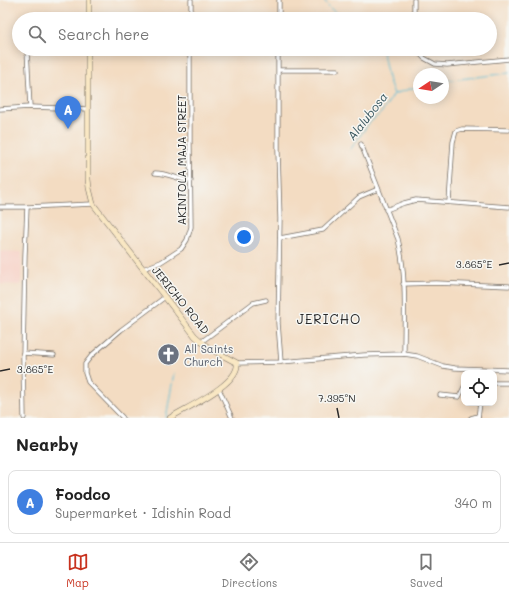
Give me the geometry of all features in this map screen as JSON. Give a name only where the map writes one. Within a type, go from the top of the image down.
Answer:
[{"type":"street","points":[[89,0],[89,12]]},
{"type":"street","points":[[191,0],[191,12]]},
{"type":"street","points":[[279,0],[279,12]]},
{"type":"street","points":[[414,0],[414,12]]},
{"type":"street","points":[[27,56],[30,108]]},
{"type":"street","points":[[0,207],[80,206],[93,204],[88,180],[88,56]]},
{"type":"street","name":"AKINTOLA MAJA STREET","points":[[143,269],[161,262],[174,254],[185,244],[191,227],[192,181],[190,146],[190,56]]},
{"type":"street","points":[[278,56],[278,151],[280,238],[278,323],[281,362]]},
{"type":"street","points":[[422,56],[435,64],[447,65],[509,59]]},
{"type":"street","points":[[279,70],[337,70]]},
{"type":"street","points":[[0,109],[88,109]]},
{"type":"street","points":[[449,202],[453,142],[456,131],[462,129],[509,130]]},
{"type":"street","points":[[360,144],[398,239],[402,261],[404,354]]},
{"type":"street","points":[[155,173],[168,174],[180,179],[192,181]]},
{"type":"street","points":[[280,238],[323,230],[359,197],[378,189]]},
{"type":"street","points":[[386,210],[410,201],[424,200],[509,207]]},
{"type":"street","name":"JERICHO ROAD","points":[[93,204],[201,342],[237,363]]},
{"type":"street","points":[[24,418],[23,353],[27,207]]},
{"type":"street","points":[[403,284],[436,283],[509,286]]},
{"type":"street","points":[[123,418],[88,382],[85,373],[86,364],[92,355],[121,330],[165,297]]},
{"type":"street","points":[[201,342],[253,303],[266,300]]},
{"type":"street","points":[[23,353],[54,355]]},
{"type":"street","points":[[170,418],[219,389],[231,377],[236,369],[237,363],[281,362],[364,355],[404,354],[417,356],[443,366],[455,368],[509,370]]},
{"type":"street","points":[[497,382],[509,383]]},
{"type":"street","points":[[219,389],[232,418]]},
{"type":"street","points":[[440,395],[459,397],[461,393]]},
{"type":"street","points":[[471,418],[478,417],[480,406]]},
{"type":"shaded area","points":[[0,251],[22,252],[21,285],[0,284]]},
{"type":"waterway","points":[[324,0],[335,12]]},
{"type":"waterway","points":[[384,56],[388,78],[394,94]]},
{"type":"waterway","name":"Alalubosa","points":[[449,80],[509,73]]},
{"type":"waterway","name":"Alalubosa","points":[[350,150],[369,123],[381,113],[394,94],[413,88]]},
{"type":"waterway","points":[[166,418],[174,373]]},
{"type":"place","name":"Foodco","points":[[68,129]]},
{"type":"place","name":"All Saints Church","points":[[169,354]]},
{"type":"district","name":"JERICHO","points":[[329,318]]}]
